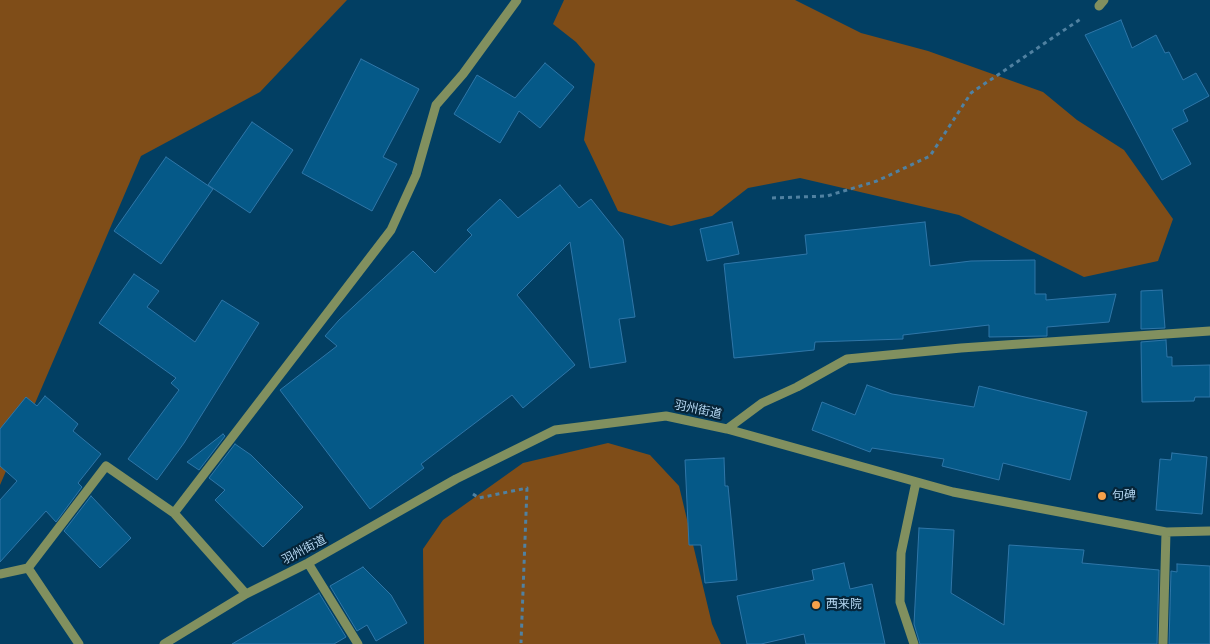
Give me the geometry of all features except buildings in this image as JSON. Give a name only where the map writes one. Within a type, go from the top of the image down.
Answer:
[{"type":"street","points":[[174,513],[391,230],[416,175],[436,104],[463,74],[517,0]]},
{"type":"street","points":[[727,429],[762,403],[797,387],[847,359],[961,348],[1210,331]]},
{"type":"street","name":"羽州街道","points":[[164,644],[246,594],[308,562],[456,479],[555,430],[666,416],[727,429],[953,492],[1166,532],[1210,531]]},
{"type":"street","points":[[0,574],[28,568],[106,466],[174,513],[246,594]]},
{"type":"street","points":[[914,644],[900,602],[900,592],[901,553],[916,482]]},
{"type":"street","points":[[1163,644],[1166,532]]},
{"type":"street","points":[[308,562],[358,644]]},
{"type":"street","points":[[28,568],[79,644]]},
{"type":"path","points":[[772,198],[827,196],[877,181],[930,156],[971,93],[1101,3]]},
{"type":"path","points":[[456,479],[479,498],[527,488],[521,643]]},
{"type":"shaded area","points":[[0,0],[347,0],[260,92],[141,156],[0,485]]},
{"type":"shaded area","points":[[564,0],[795,0],[861,33],[928,51],[1043,92],[1077,120],[1124,150],[1173,219],[1158,261],[1084,277],[959,215],[800,178],[748,188],[712,216],[671,226],[618,211],[584,140],[595,64],[576,42],[553,24]]},
{"type":"shaded area","points":[[608,443],[650,455],[679,486],[712,624],[721,644],[424,644],[423,549],[443,520],[523,463]]},
{"type":"place","name":"句碑","points":[[1102,496]]},
{"type":"place","name":"西来院","points":[[816,605]]}]
